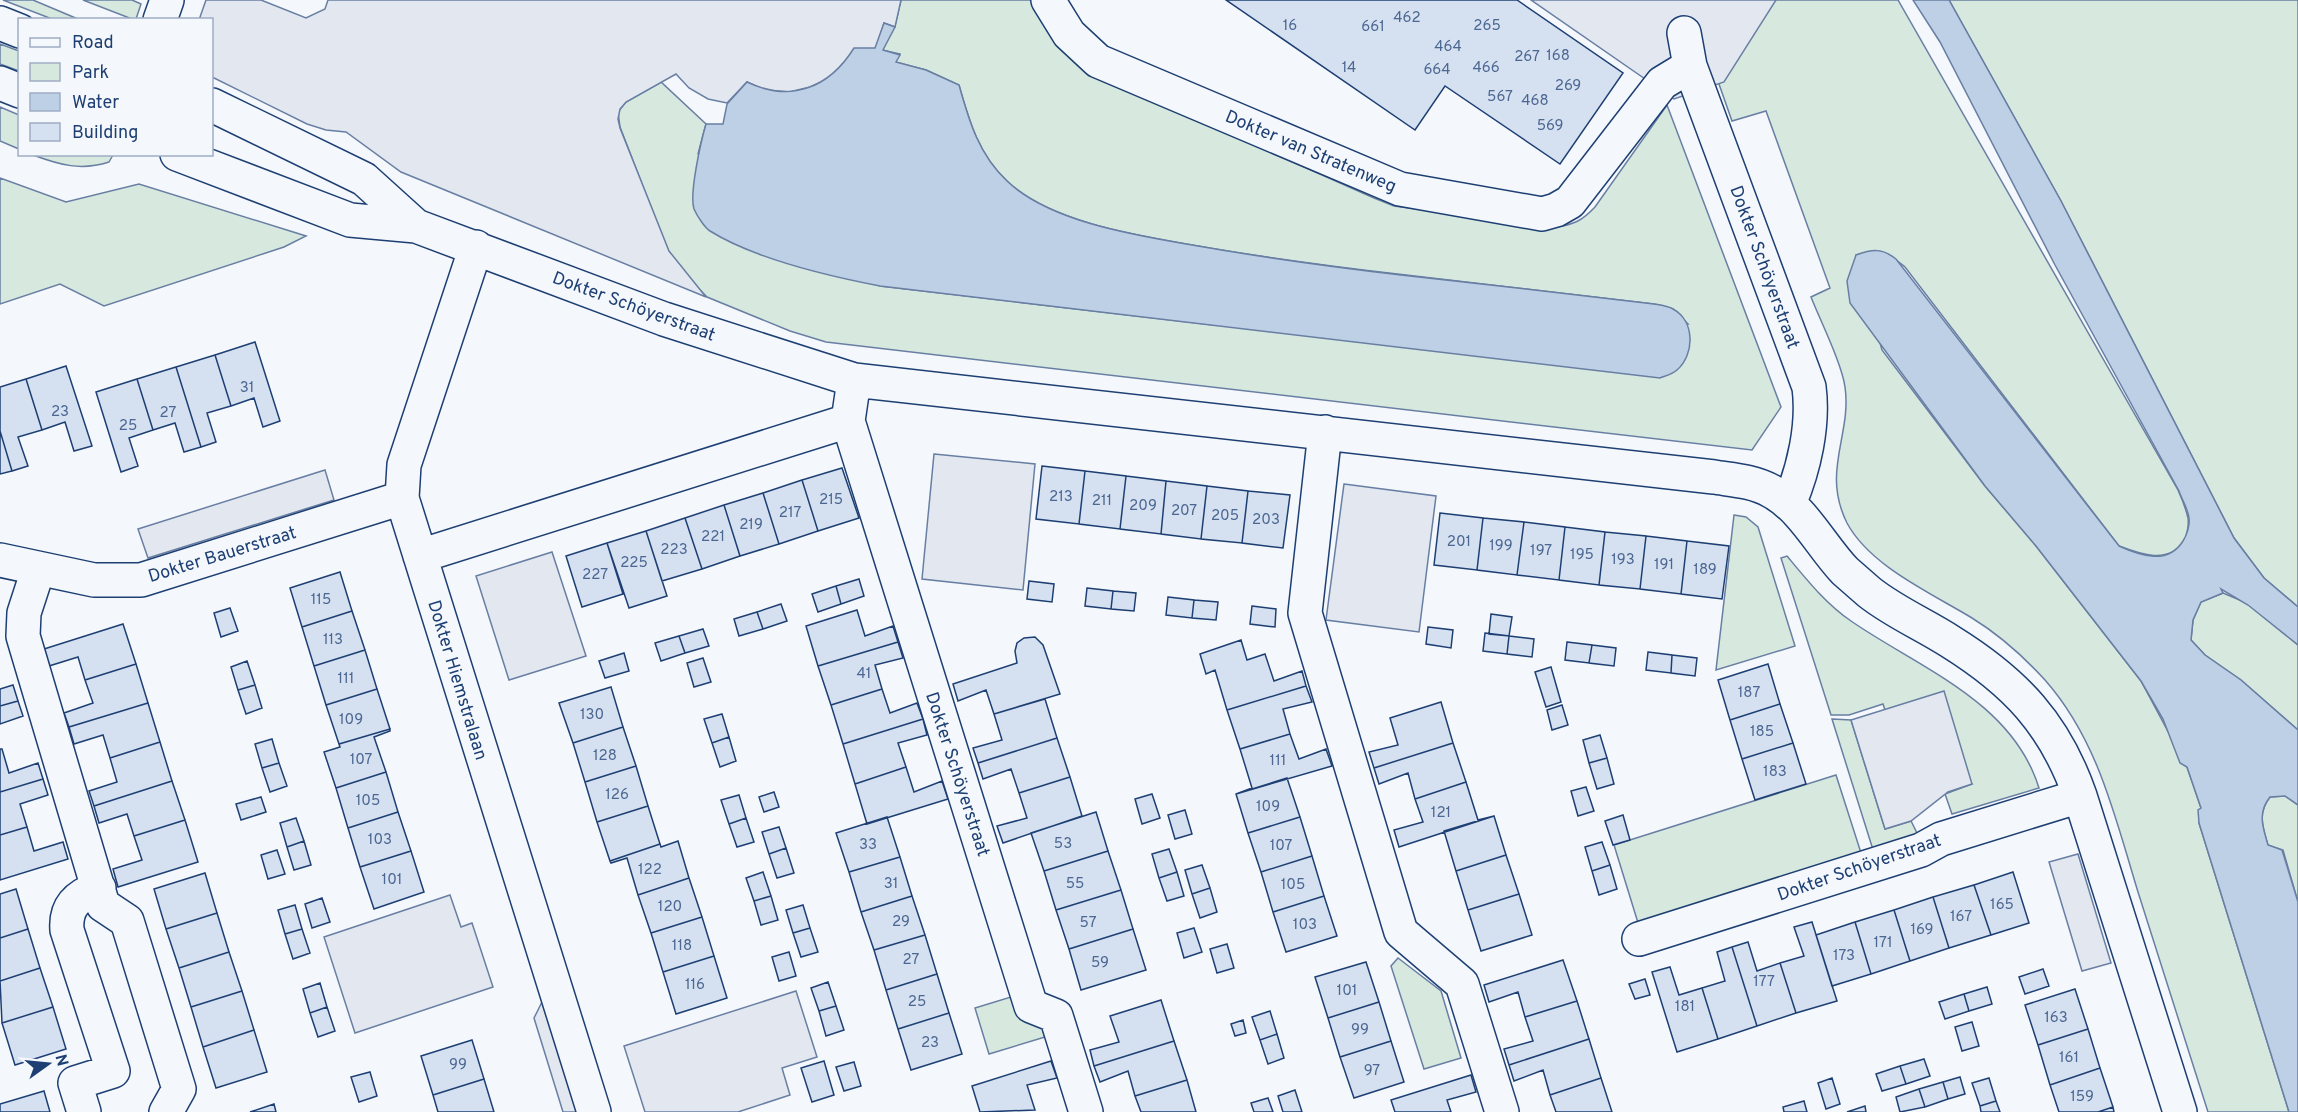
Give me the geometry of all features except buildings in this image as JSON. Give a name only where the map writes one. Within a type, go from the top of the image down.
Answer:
[{"type":"street","points":[[161,18],[167,0]]},
{"type":"street","name":"Dokter van Stratenweg","points":[[1048,0],[1069,34],[1098,61],[1400,189],[1542,214],[1556,210],[1570,202],[1662,83],[1690,66]]},
{"type":"street","points":[[0,23],[18,30]]},
{"type":"street","name":"Dokter Schöyerstraat","points":[[1684,33],[1690,66],[1809,387],[1812,409],[1797,483],[1789,504]]},
{"type":"street","points":[[0,83],[18,90]]},
{"type":"street","name":"Dokter Schöyerstraat","points":[[213,105],[364,179],[417,226]]},
{"type":"street","name":"Dokter Schöyerstraat","points":[[182,156],[350,220],[417,226],[664,319],[854,380],[1324,432],[1753,483],[1772,491],[1789,504],[1845,571],[1872,594],[1952,642],[2015,689],[2034,709],[2055,738],[2069,765],[2080,796],[2180,1112]]},
{"type":"street","name":"Dokter Hiemstralaan","points":[[476,248],[404,465],[402,498],[594,1112]]},
{"type":"street","name":"Dokter Schöyerstraat","points":[[854,380],[848,420],[1031,1006],[1056,1016],[1086,1112]]},
{"type":"street","points":[[420,556],[848,420]]},
{"type":"street","points":[[1324,432],[1305,614],[1401,932],[1462,984],[1502,1112]]},
{"type":"street","name":"Dokter Bauerstraat","points":[[0,560],[38,570],[94,580],[141,580],[402,498]]},
{"type":"street","points":[[38,570],[24,613],[23,636],[103,905],[127,921],[179,1089],[166,1112]]},
{"type":"street","name":"Dokter Schöyerstraat","points":[[1639,939],[1922,850],[1941,839],[2080,796]]},
{"type":"street","points":[[84,1112],[75,1083],[113,1071],[68,930],[66,917],[78,898],[99,888]]},
{"type":"green space","points":[[3,0],[33,0],[76,18],[49,18]]},
{"type":"green space","points":[[83,0],[132,0],[141,4],[136,18],[129,18]]},
{"type":"green space","points":[[901,0],[1034,0],[1087,71],[1394,206],[1555,227],[1567,225],[1586,216],[1595,207],[1667,105],[1781,407],[1752,450],[826,342],[790,331],[707,297],[687,277],[668,251],[620,127],[618,112],[626,102],[661,82],[706,124],[698,154],[880,286],[1214,325],[1688,324],[1673,309],[1654,304],[1276,258],[1150,238],[1097,226],[1071,217],[1025,195],[997,171],[976,137],[959,85],[926,70],[895,62],[900,54],[882,50],[895,26]]},
{"type":"green space","points":[[1772,0],[1898,0],[2178,490],[2185,508],[2188,530],[2184,541],[2178,548],[2170,553],[2154,556],[2119,546],[1905,267],[1882,252],[1871,251],[1856,255],[1882,350],[1985,486],[2036,546],[2141,681],[2187,767],[2201,808],[2199,823],[2289,1112],[2208,1112],[2103,780],[2079,728],[2045,680],[2010,646],[1982,624],[1886,565],[1857,538],[1847,523],[1837,487],[1837,470],[1845,421],[1845,387],[1835,354],[1811,297],[1830,288],[1766,111],[1732,121],[1713,67]]},
{"type":"green space","points":[[1949,0],[2298,0],[2298,607],[2264,578],[2234,538],[2061,201]]},
{"type":"green space","points":[[0,44],[18,51],[18,71],[0,64]]},
{"type":"green space","points":[[0,107],[18,115],[18,149],[0,141]]},
{"type":"green space","points":[[36,156],[112,156],[109,162],[89,166],[52,162]]},
{"type":"green space","points":[[0,178],[66,202],[139,184],[306,236],[284,247],[104,306],[60,284],[0,304]]},
{"type":"green space","points":[[1734,515],[1746,517],[1758,527],[1795,646],[1716,670]]},
{"type":"green space","points":[[1787,556],[1817,591],[1851,621],[1933,672],[1986,709],[2008,732],[2026,758],[2039,788],[1952,814],[1945,794],[1972,784],[1885,710],[1883,704],[1849,715],[1831,715],[1781,558]]},
{"type":"green space","points":[[2223,593],[2247,603],[2298,645],[2298,730],[2241,680],[2205,655],[2191,640],[2193,620],[2201,602]]},
{"type":"green space","points":[[1832,719],[1851,720],[1885,829],[1911,821],[1918,835],[1874,853]]},
{"type":"green space","points":[[1836,775],[1862,856],[1639,926],[1614,845]]},
{"type":"green space","points":[[2285,796],[2298,805],[2298,902],[2283,850],[2268,845],[2262,821],[2266,803],[2270,797]]},
{"type":"green space","points":[[1398,958],[1441,991],[1461,1058],[1424,1069],[1391,966]]},
{"type":"green space","points":[[1014,996],[1041,1025],[1045,1037],[989,1054],[975,1008]]},
{"type":"shaded area","points":[[206,0],[261,0],[306,18],[325,9],[328,0],[901,0],[895,27],[884,23],[876,49],[844,64],[828,79],[810,87],[789,92],[765,90],[747,82],[727,103],[708,99],[689,88],[676,74],[626,102],[620,109],[618,119],[620,128],[669,251],[706,297],[401,172],[346,132],[326,130],[307,124],[213,77],[213,18],[200,18]]},
{"type":"shaded area","points":[[1531,0],[1776,0],[1724,82],[1674,99]]},
{"type":"shaded area","points":[[934,454],[1035,464],[1023,590],[922,579]]},
{"type":"shaded area","points":[[325,470],[334,500],[148,558],[138,529]]},
{"type":"shaded area","points":[[1344,484],[1436,496],[1419,632],[1326,620]]},
{"type":"shaded area","points":[[552,552],[586,656],[509,680],[476,576]]},
{"type":"shaded area","points":[[1944,691],[1972,784],[1948,792],[1911,821],[1885,829],[1851,720]]},
{"type":"shaded area","points":[[2078,854],[2111,963],[2082,971],[2049,862]]},
{"type":"shaded area","points":[[450,895],[461,927],[472,923],[493,987],[355,1033],[324,937]]},
{"type":"shaded area","points":[[796,991],[817,1057],[782,1068],[790,1095],[738,1112],[645,1112],[624,1046]]},
{"type":"shaded area","points":[[542,1002],[577,1112],[563,1112],[534,1018]]},
{"type":"water","points":[[1913,0],[1949,0],[2061,201],[2234,538],[2264,578],[2298,607],[2298,645],[2248,605],[2221,589],[2223,593],[2201,602],[2193,620],[2191,640],[2205,655],[2241,680],[2298,730],[2298,805],[2285,796],[2270,797],[2262,815],[2262,821],[2268,845],[2282,850],[2298,902],[2298,1112],[2289,1112],[2199,823],[2198,810],[2201,808],[2187,767],[2180,763],[2163,719],[2141,681],[2036,546],[1985,486],[1850,303],[1847,281],[1856,255],[1877,251],[1896,259],[2119,546],[2136,553],[2162,556],[2177,549],[2183,541],[2188,530],[2189,518],[2179,491],[2055,265],[1940,42]]},
{"type":"water","points":[[884,23],[895,27],[883,50],[900,55],[896,62],[926,70],[959,85],[976,137],[997,171],[1025,195],[1071,217],[1124,232],[1300,262],[1664,306],[1680,314],[1689,329],[1687,355],[1675,371],[1660,378],[880,286],[815,272],[770,258],[728,241],[708,229],[695,212],[693,202],[696,167],[706,124],[723,124],[727,104],[747,82],[763,88],[794,91],[821,82],[844,62],[854,48],[875,48]]}]
